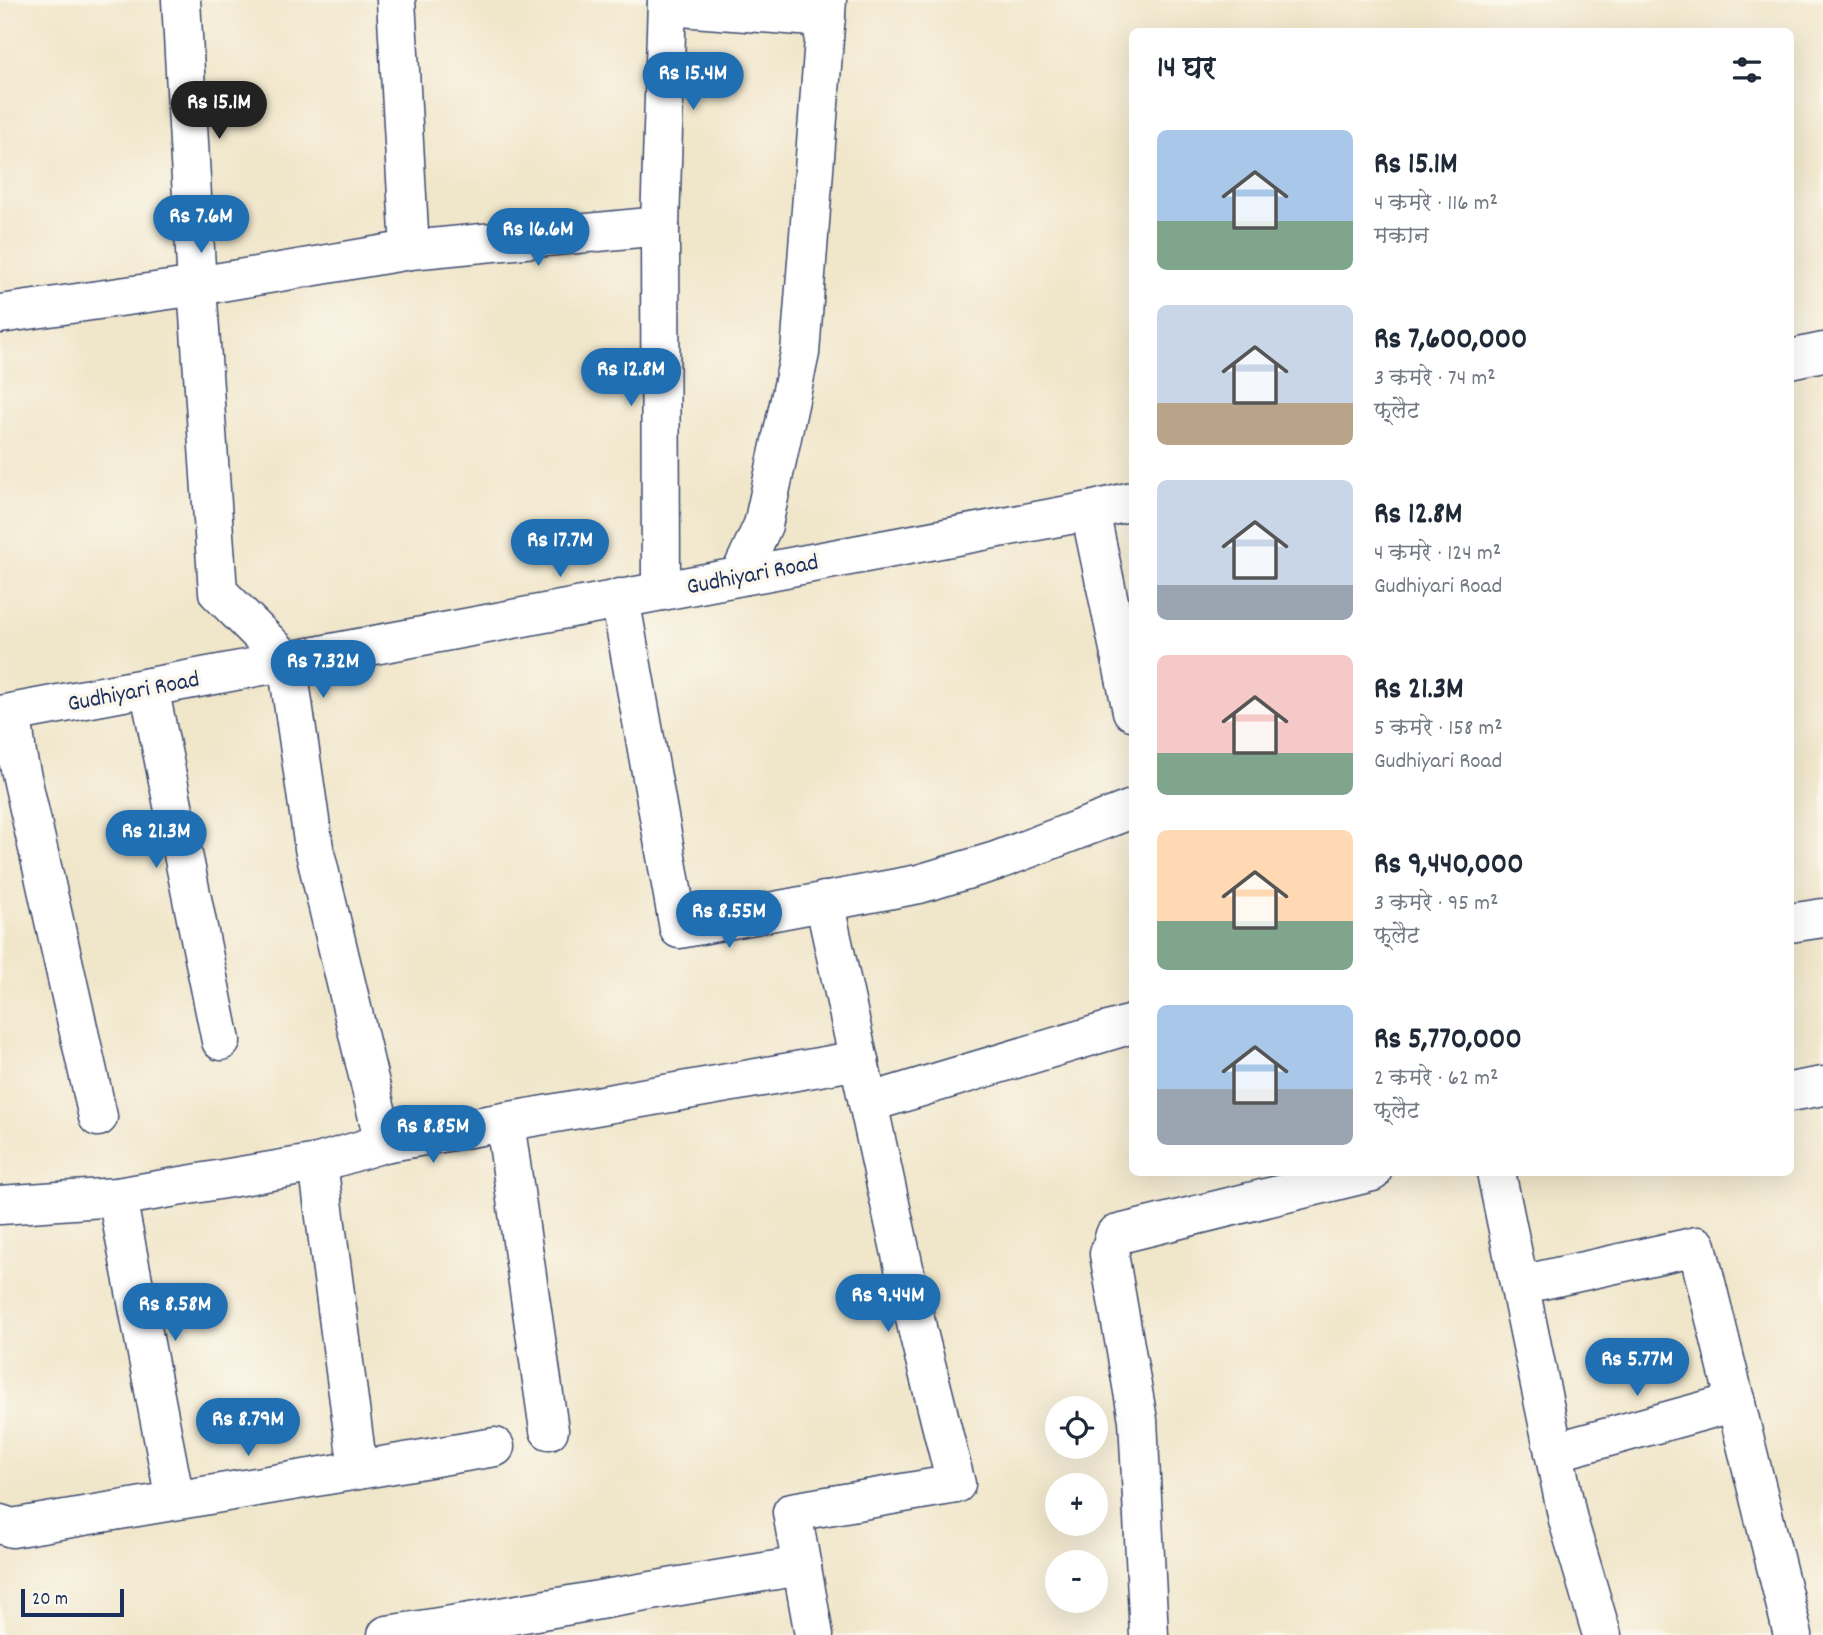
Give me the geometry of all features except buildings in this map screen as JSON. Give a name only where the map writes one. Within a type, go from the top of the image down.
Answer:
[{"type":"street","points":[[181,0],[218,592],[287,661],[314,848],[384,1143]]},
{"type":"street","points":[[396,0],[410,250]]},
{"type":"street","points":[[661,591],[660,226],[667,3],[827,9],[800,354],[763,525],[740,575]]},
{"type":"street","points":[[0,314],[197,286],[410,250],[660,226]]},
{"type":"street","points":[[1794,358],[1823,352]]},
{"type":"street","name":"Gudhiyari Road","points":[[6,714],[1129,502]]},
{"type":"street","points":[[1090,511],[1129,697]]},
{"type":"street","points":[[621,598],[679,929],[919,884],[984,865],[1129,810]]},
{"type":"street","points":[[149,687],[222,1041]]},
{"type":"street","points":[[6,714],[18,755],[98,1117]]},
{"type":"street","points":[[814,1635],[792,1512],[956,1484],[918,1332],[824,901]]},
{"type":"street","points":[[1794,922],[1823,918]]},
{"type":"street","points":[[868,1103],[1129,1025]]},
{"type":"street","points":[[0,1205],[117,1197],[318,1163],[384,1143],[859,1060]]},
{"type":"street","points":[[1794,1091],[1823,1086]]},
{"type":"street","points":[[505,1122],[548,1430]]},
{"type":"street","points":[[318,1163],[358,1470]]},
{"type":"street","points":[[1149,1635],[1138,1420],[1109,1254],[1115,1235],[1356,1176]]},
{"type":"street","points":[[1497,1176],[1568,1520],[1602,1635]]},
{"type":"street","points":[[117,1197],[175,1500]]},
{"type":"street","points":[[1520,1285],[1697,1246],[1793,1635]]},
{"type":"street","points":[[1554,1452],[1736,1402]]},
{"type":"street","points":[[0,1524],[12,1528],[495,1447]]},
{"type":"street","points":[[387,1635],[505,1618],[715,1579],[802,1566]]}]
